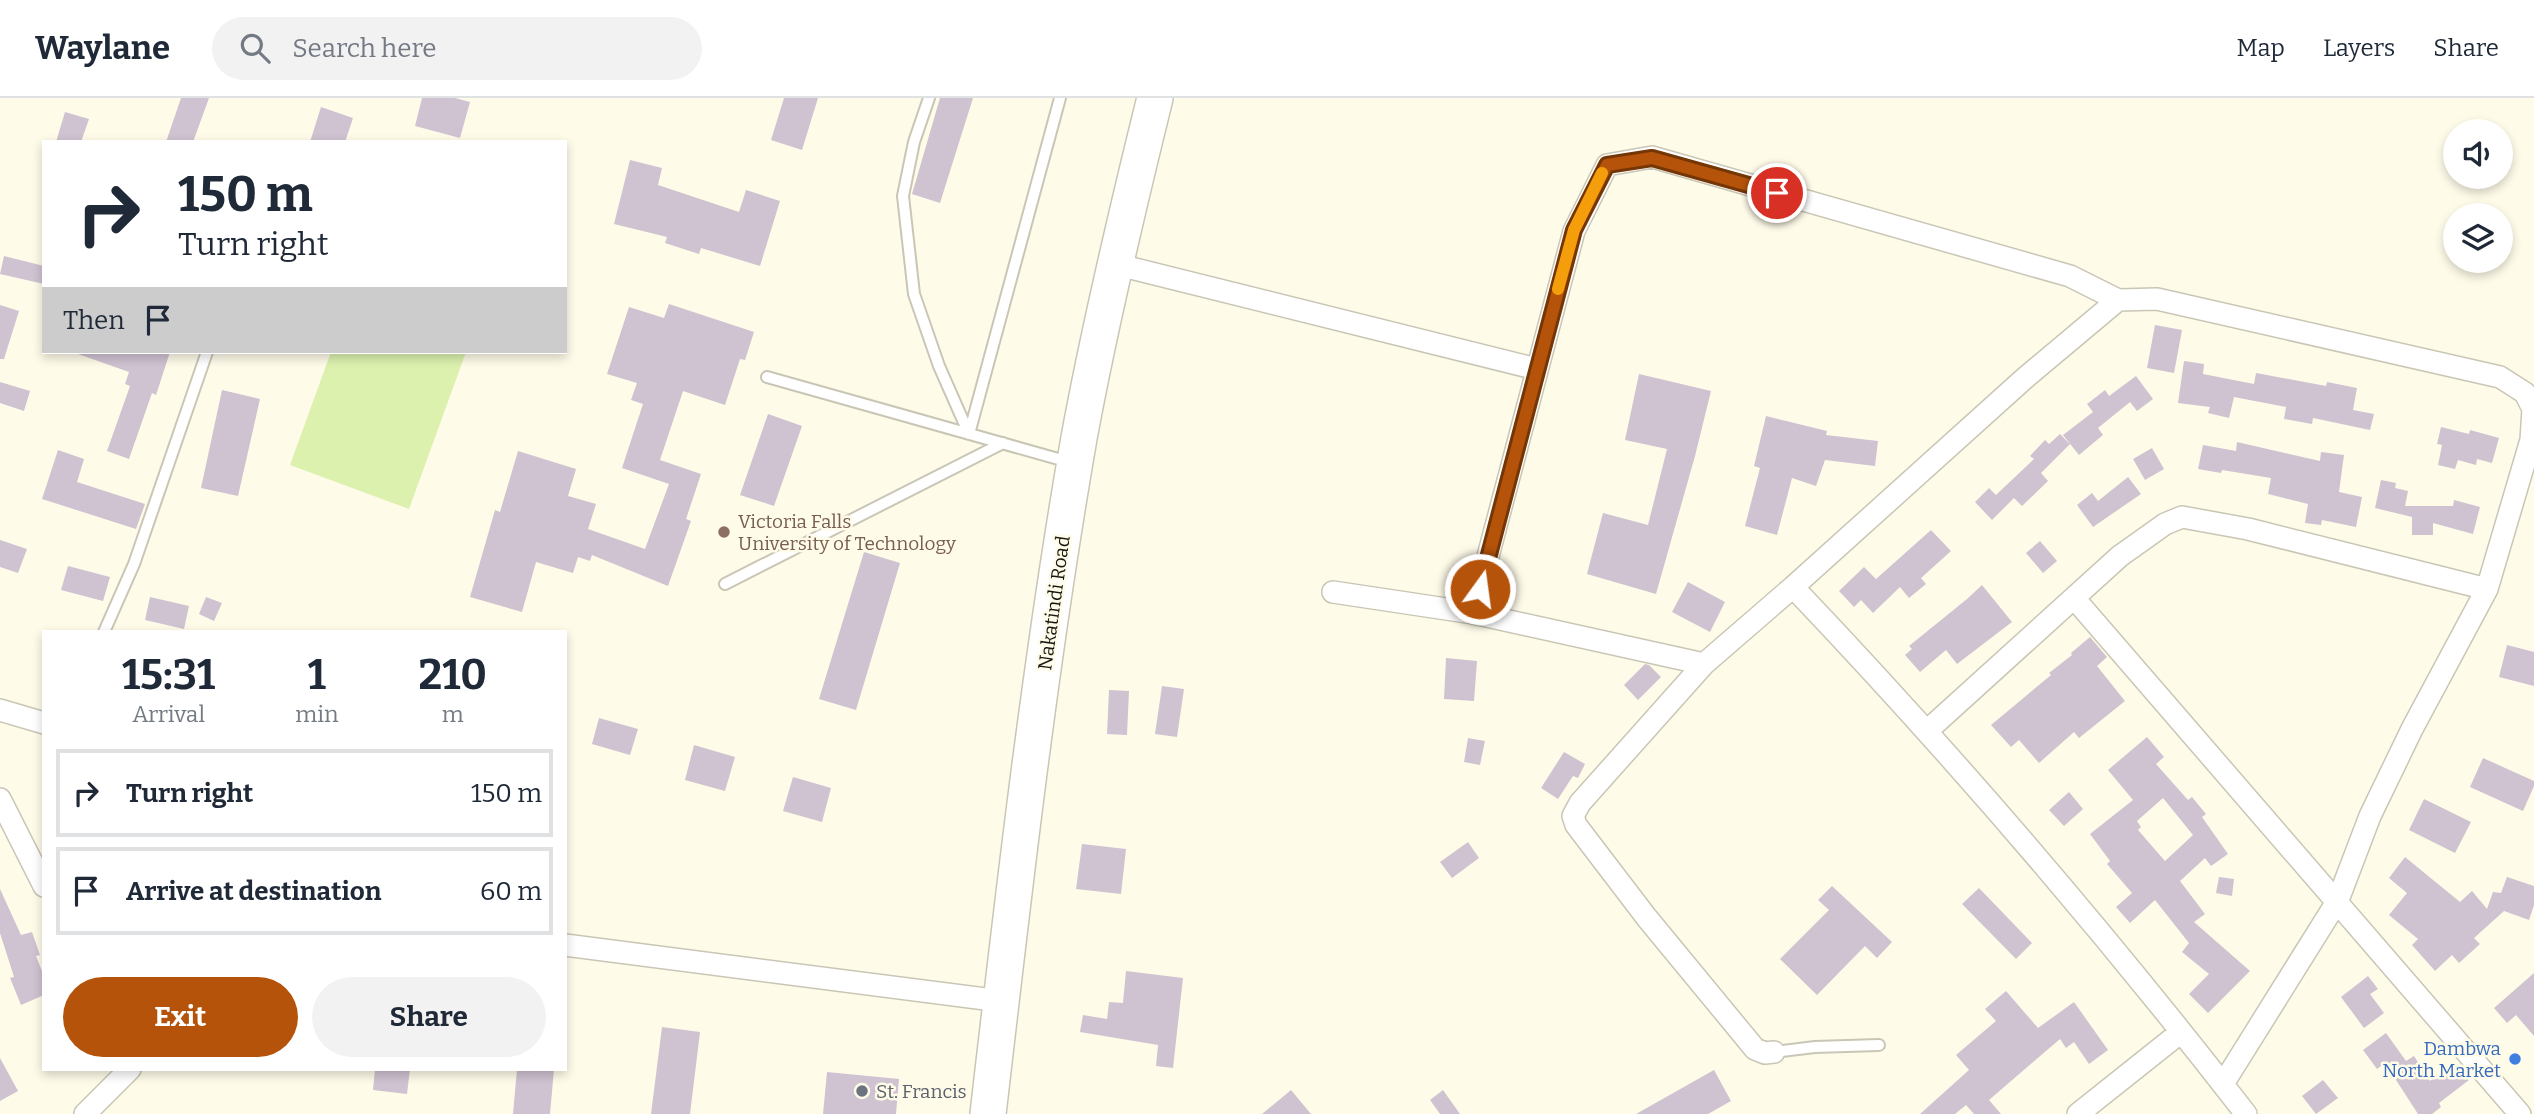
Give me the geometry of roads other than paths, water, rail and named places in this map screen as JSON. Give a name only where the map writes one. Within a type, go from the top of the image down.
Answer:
[{"type":"highway","name":"Nakatindi Road","points":[[988,1114],[1037,721],[1075,464],[1115,264],[1155,98]]},
{"type":"street","points":[[1473,613],[1574,230],[1607,165],[1652,158],[2070,276],[2118,300],[2157,299],[2500,377],[2525,393],[2533,409],[2531,440],[2487,589],[2412,729],[2370,816],[2338,900],[2223,1084]]},
{"type":"street","points":[[1115,264],[1536,369]]},
{"type":"street","points":[[1774,1052],[1765,1053],[1755,1049],[1647,918],[1576,825],[1573,816],[1580,803],[1704,664],[2025,378],[2118,300]]},
{"type":"street","points":[[1927,730],[2120,556],[2165,524],[2182,517],[2248,529],[2487,589]]},
{"type":"street","points":[[1793,587],[1927,730],[2008,822],[2246,1114]]},
{"type":"street","points":[[1333,592],[1473,613],[1704,664]]},
{"type":"street","points":[[2074,598],[2338,900],[2520,1114]]},
{"type":"street","points":[[0,710],[42,722]]},
{"type":"street","points":[[0,799],[42,882]]},
{"type":"street","points":[[567,945],[1001,1001]]},
{"type":"street","points":[[2078,1114],[2181,1032]]},
{"type":"street","points":[[85,1114],[126,1071]]},
{"type":"lane","points":[[929,98],[914,142],[903,196],[914,294],[939,366],[970,434]]},
{"type":"lane","points":[[970,434],[1060,98]]},
{"type":"lane","points":[[105,630],[134,564],[206,354]]},
{"type":"lane","points":[[767,377],[1075,464]]},
{"type":"lane","points":[[725,584],[1003,443]]},
{"type":"lane","points":[[1774,1052],[1815,1047],[1879,1045]]},
{"type":"place","name":"Victoria Falls University of Technology","points":[[724,532]]},
{"type":"place","name":"Dambwa North Market","points":[[2515,1059]]},
{"type":"place","name":"St. Francis","points":[[862,1091]]}]
